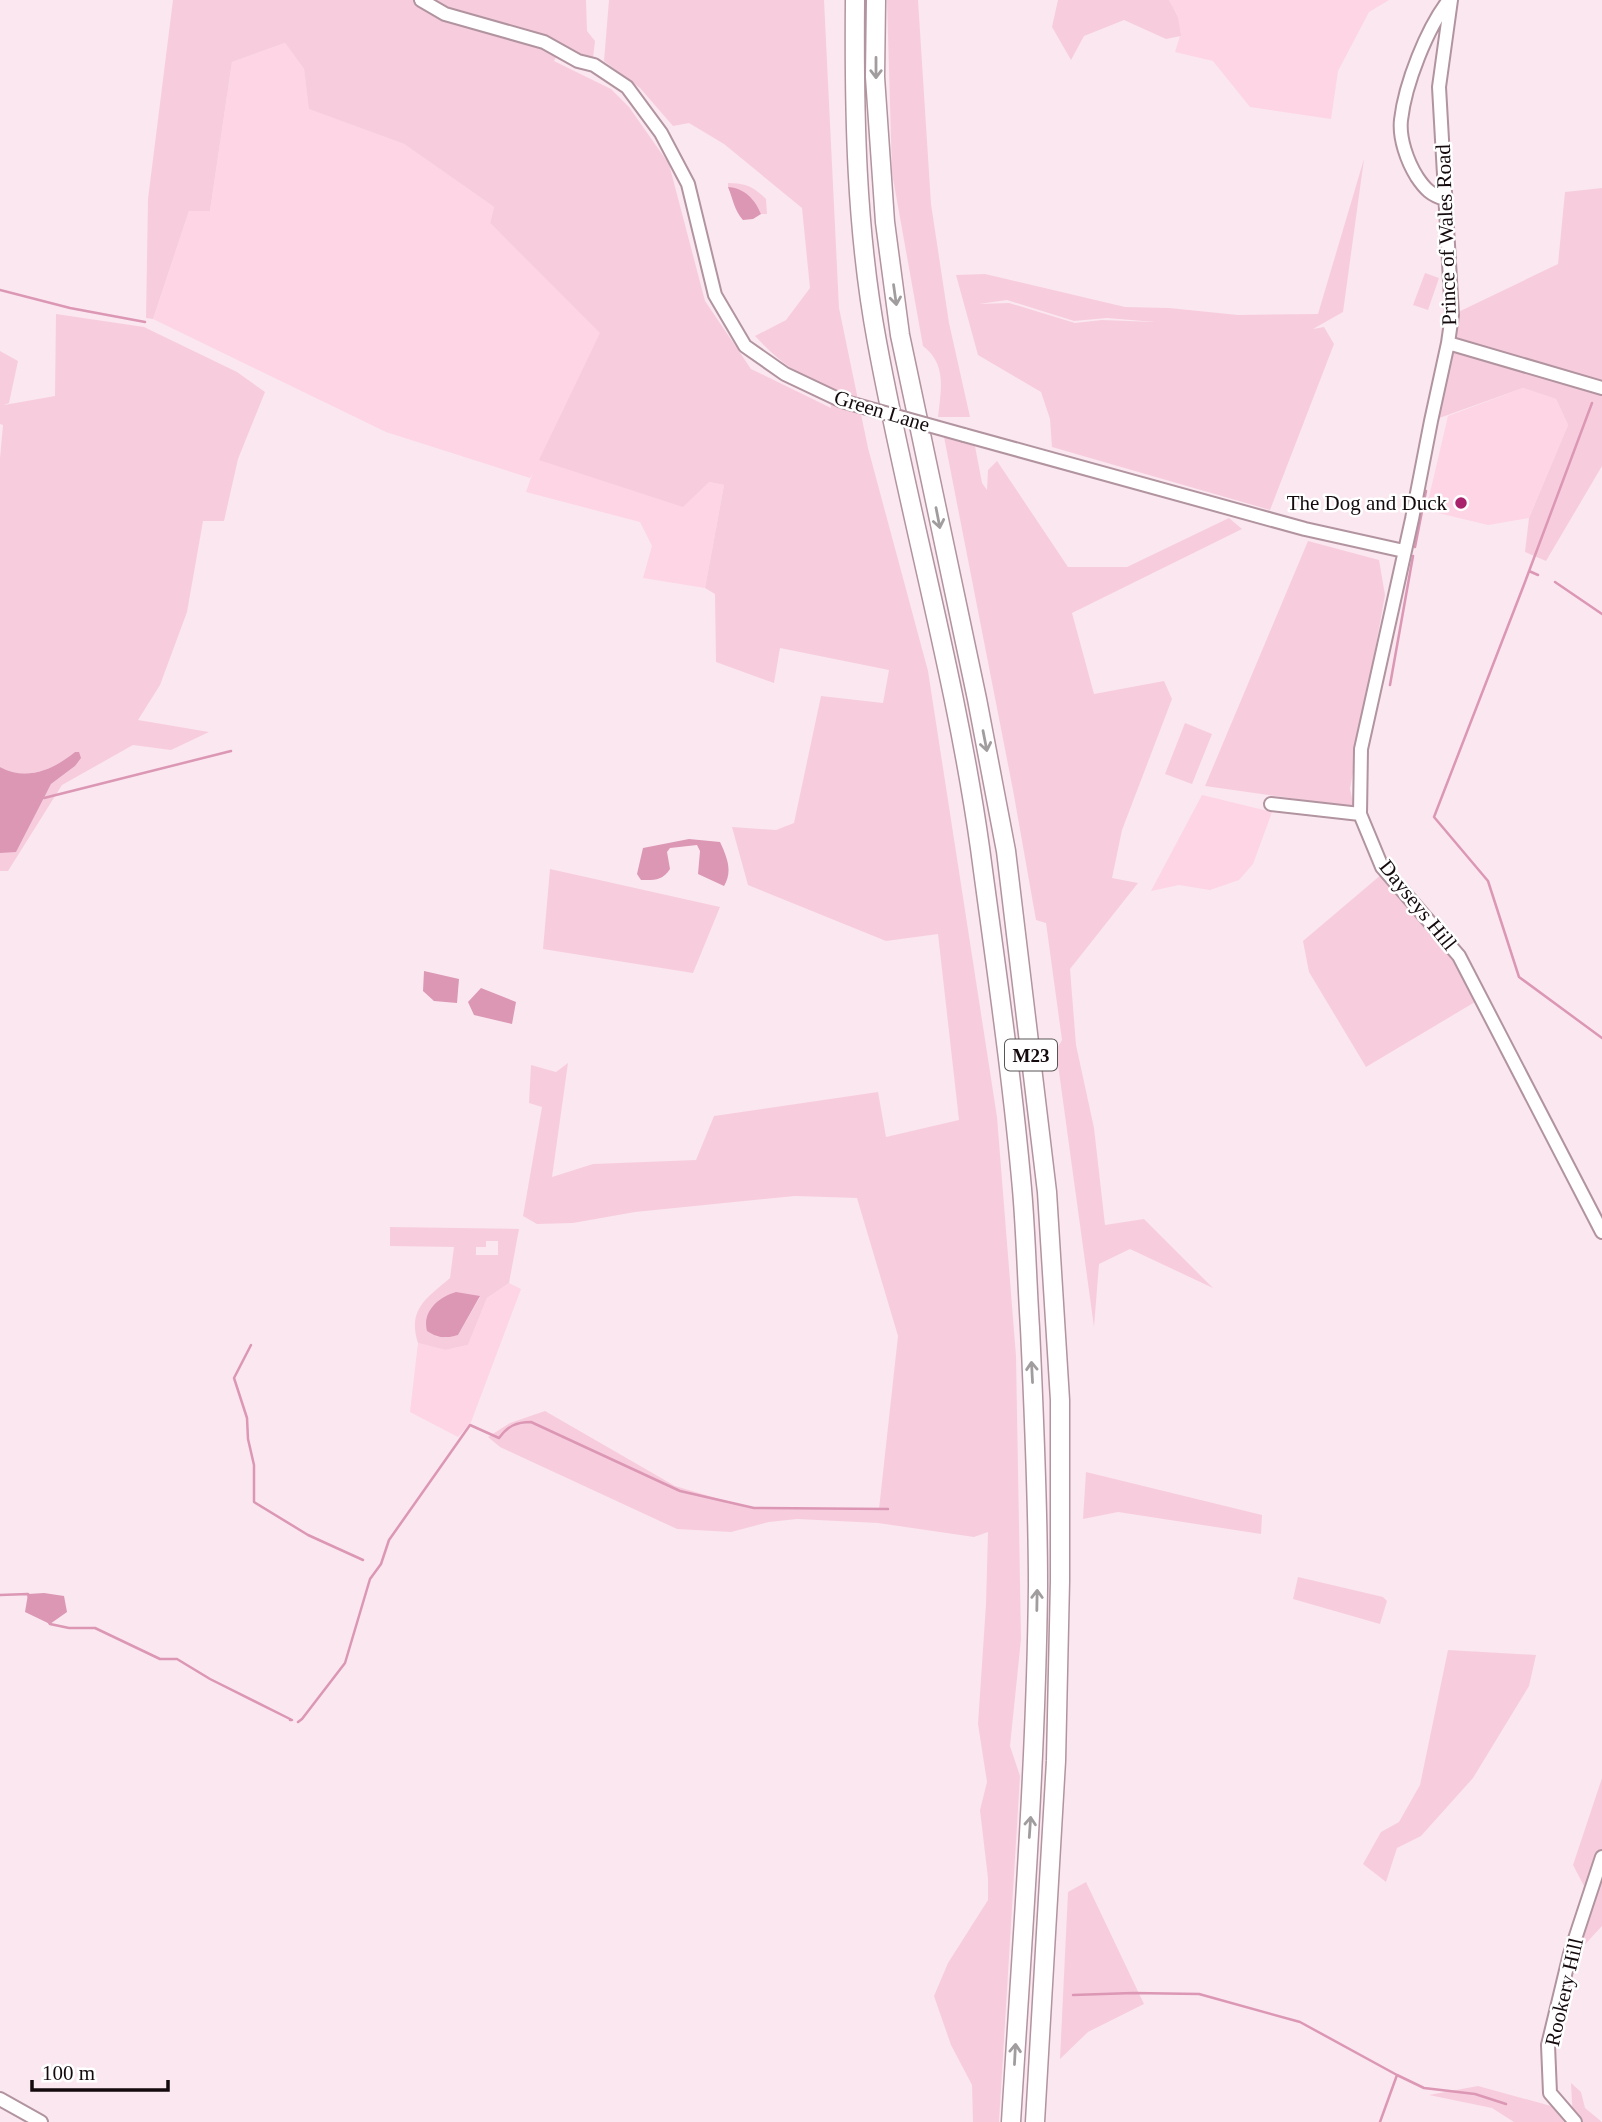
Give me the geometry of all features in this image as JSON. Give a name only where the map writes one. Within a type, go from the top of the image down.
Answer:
[{"type":"highway","name":"M23","points":[[855,0],[855,96],[861,221],[867,278],[876,339],[953,698],[979,841],[1022,1189],[1034,1403],[1038,1581],[1034,1758],[1011,2122]]},
{"type":"highway","name":"M23","points":[[876,0],[876,78],[885,222],[900,335],[977,699],[1006,851],[1047,1192],[1060,1400],[1060,1581],[1056,1761],[1035,2122]]},
{"type":"street","name":"Green Lane","points":[[421,0],[444,14],[544,41],[578,61],[594,65],[626,87],[661,133],[688,184],[715,295],[744,346],[785,374],[842,401],[1305,529],[1404,551]]},
{"type":"street","name":"Prince of Wales Road","points":[[1404,551],[1452,315],[1439,87],[1450,0]]},
{"type":"street","points":[[1446,199],[1429,193],[1408,163],[1401,121],[1411,80],[1434,20],[1450,0]]},
{"type":"street","points":[[1448,343],[1602,387]]},
{"type":"street","name":"Dayseys Hill","points":[[1404,551],[1361,750],[1360,814],[1382,867],[1459,956],[1602,1232]]},
{"type":"street","points":[[1270,804],[1360,814]]},
{"type":"street","name":"Rookery Hill","points":[[1575,2122],[1550,2093],[1548,2045],[1570,1954],[1602,1857]]},
{"type":"street","points":[[0,2099],[41,2122]]},
{"type":"shaded area","points":[[173,0],[586,0],[587,31],[595,41],[593,58],[561,47],[554,61],[611,89],[629,107],[669,164],[705,301],[751,369],[831,408],[830,389],[790,367],[755,336],[786,320],[810,288],[802,208],[724,144],[689,123],[673,126],[640,88],[604,61],[609,0],[824,0],[839,308],[868,448],[928,671],[997,1117],[1016,1356],[1021,1639],[1010,1746],[1020,1776],[999,2122],[973,2122],[972,2085],[951,2045],[934,1996],[948,1963],[988,1900],[980,1810],[987,1782],[978,1724],[988,1532],[974,1537],[878,1523],[797,1519],[769,1522],[731,1532],[677,1529],[500,1447],[488,1437],[510,1423],[545,1411],[675,1486],[750,1508],[879,1509],[898,1336],[857,1198],[795,1196],[635,1212],[573,1223],[537,1224],[523,1216],[542,1107],[529,1103],[531,1065],[556,1072],[568,1063],[552,1177],[593,1164],[696,1160],[714,1116],[878,1092],[886,1137],[959,1120],[938,934],[886,941],[748,885],[732,827],[776,830],[794,823],[821,696],[883,703],[889,670],[780,648],[774,683],[716,662],[715,594],[705,588],[724,485],[709,482],[683,507],[539,460],[600,333],[490,223],[494,207],[404,144],[309,109],[304,69],[285,43],[232,62],[210,211],[189,211],[153,319],[146,318],[148,199]]},
{"type":"shaded area","points":[[887,0],[918,0],[931,204],[949,323],[970,417],[938,417],[941,378],[936,361],[923,346],[892,173]]},
{"type":"shaded area","points":[[1058,0],[1169,0],[1178,17],[1181,36],[1166,39],[1124,20],[1084,36],[1071,60],[1052,27]]},
{"type":"shaded area","points":[[1169,0],[1389,0],[1369,12],[1338,71],[1331,119],[1250,107],[1213,61],[1175,52],[1180,36],[1178,17]]},
{"type":"shaded area","points":[[285,43],[304,69],[310,109],[404,144],[494,207],[490,223],[601,333],[709,482],[724,485],[705,588],[643,578],[652,546],[640,522],[526,492],[533,472],[530,478],[386,432],[153,319],[189,211],[210,211],[232,62]]},
{"type":"shaded area","points":[[1364,159],[1343,312],[1313,329],[1324,327],[1334,344],[1270,510],[1052,447],[1050,419],[1041,392],[978,355],[956,275],[985,274],[1125,307],[1169,308],[1238,315],[1318,314]],"holes":[[[1007,300],[1074,321],[1107,318],[1155,322],[1102,320],[1075,323],[1009,303],[979,304]]]},
{"type":"shaded area","points":[[728,183],[749,186],[758,191],[766,199],[767,214],[761,214],[748,196],[728,187]]},
{"type":"shaded area","points":[[728,187],[748,195],[761,214],[753,219],[743,220]]},
{"type":"shaded area","points":[[1602,188],[1602,466],[1546,561],[1525,552],[1529,518],[1568,425],[1556,399],[1523,388],[1431,421],[1452,315],[1558,264],[1565,192]]},
{"type":"shaded area","points":[[1425,273],[1439,278],[1428,310],[1413,305]]},
{"type":"shaded area","points":[[56,314],[144,327],[237,372],[265,392],[238,459],[224,521],[203,521],[187,612],[160,685],[138,720],[209,732],[171,750],[133,745],[62,785],[8,871],[0,871],[0,853],[22,840],[51,784],[75,766],[75,752],[40,772],[20,773],[0,767],[0,458],[3,425],[0,424],[0,351],[18,361],[9,403],[4,405],[55,396]]},
{"type":"shaded area","points":[[1523,388],[1556,399],[1568,425],[1529,518],[1488,525],[1426,510],[1448,416]]},
{"type":"shaded area","points":[[944,437],[975,446],[982,483],[987,490],[988,470],[997,461],[1068,567],[1127,567],[1229,518],[1242,529],[1072,613],[1094,694],[1164,681],[1172,699],[1122,830],[1112,878],[1138,883],[1070,969],[1076,1045],[1094,1128],[1105,1225],[1144,1219],[1213,1288],[1130,1249],[1099,1264],[1094,1327],[1056,1050],[1062,1040],[1046,923],[1036,920]]},
{"type":"shaded area","points":[[1308,541],[1379,560],[1385,595],[1350,789],[1354,807],[1205,786]]},
{"type":"shaded area","points":[[1185,723],[1212,734],[1192,784],[1165,774]]},
{"type":"shaded area","points":[[79,752],[81,758],[75,766],[51,784],[16,852],[0,853],[0,767],[20,773],[40,772]]},
{"type":"shaded area","points":[[1202,795],[1272,812],[1253,864],[1239,880],[1210,890],[1179,885],[1151,891]]},
{"type":"shaded area","points":[[689,839],[720,842],[729,869],[724,886],[698,874],[700,851],[697,845],[670,848],[667,852],[670,869],[667,873],[658,879],[641,880],[637,874],[643,848]]},
{"type":"shaded area","points":[[550,869],[720,907],[693,973],[543,949]]},
{"type":"shaded area","points":[[1382,874],[1453,959],[1475,1002],[1366,1067],[1309,972],[1303,941]]},
{"type":"shaded area","points":[[424,971],[459,979],[457,1003],[434,1001],[423,991]]},
{"type":"shaded area","points":[[481,988],[516,1002],[512,1024],[474,1015],[468,1002]]},
{"type":"shaded area","points":[[390,1227],[519,1229],[509,1283],[487,1298],[468,1345],[445,1350],[418,1343],[415,1321],[421,1305],[450,1278],[454,1247],[390,1246]],"holes":[[[486,1241],[498,1241],[498,1255],[476,1255],[476,1247],[486,1247]],[[480,1297],[458,1335],[446,1338],[435,1336]]]},
{"type":"shaded area","points":[[509,1283],[521,1289],[471,1422],[458,1437],[410,1412],[418,1343],[445,1350],[468,1345],[487,1298]]},
{"type":"shaded area","points":[[456,1292],[480,1296],[458,1335],[442,1337],[427,1331],[427,1318],[433,1306]]},
{"type":"shaded area","points":[[1086,1472],[1262,1515],[1261,1534],[1118,1512],[1083,1519]]},
{"type":"shaded area","points":[[1298,1577],[1383,1597],[1387,1601],[1380,1624],[1293,1599]]},
{"type":"shaded area","points":[[28,1594],[64,1596],[67,1612],[50,1624],[25,1612]]},
{"type":"shaded area","points":[[1448,1650],[1536,1655],[1529,1686],[1473,1778],[1421,1836],[1397,1848],[1386,1882],[1363,1864],[1381,1832],[1399,1822],[1420,1785]]},
{"type":"shaded area","points":[[1602,1778],[1602,1926],[1577,1953],[1570,1954],[1584,1886],[1573,1865]]},
{"type":"shaded area","points":[[1086,1882],[1144,2004],[1088,2032],[1060,2059],[1068,1892]]},
{"type":"shaded area","points":[[1571,2083],[1581,2092],[1585,2108],[1602,2122],[1573,2122]]},
{"type":"shaded area","points":[[1478,2086],[1551,2106],[1564,2122],[1514,2122],[1492,2108],[1429,2095]]},
{"type":"waterway","points":[[0,290],[70,308],[145,322]]},
{"type":"waterway","points":[[1592,403],[1434,817],[1488,881],[1519,977],[1602,1038]]},
{"type":"waterway","points":[[1415,547],[1426,491]]},
{"type":"waterway","points":[[1390,685],[1413,556]]},
{"type":"waterway","points":[[1529,571],[1538,575]]},
{"type":"waterway","points":[[1555,582],[1602,614]]},
{"type":"waterway","points":[[44,798],[231,751]]},
{"type":"waterway","points":[[251,1345],[234,1378],[247,1418],[248,1439],[254,1465],[254,1502],[308,1535],[363,1560]]},
{"type":"waterway","points":[[298,1722],[345,1663],[370,1579],[381,1564],[389,1540],[470,1425],[499,1438],[513,1426],[531,1422],[680,1491],[754,1508],[888,1509]]},
{"type":"waterway","points":[[0,1595],[28,1594],[29,1597]]},
{"type":"waterway","points":[[48,1621],[50,1624],[69,1628],[95,1628],[160,1659],[177,1659],[290,1720]]},
{"type":"waterway","points":[[1073,1995],[1199,1994],[1300,2022],[1397,2075]]},
{"type":"waterway","points":[[1380,2122],[1397,2075],[1424,2088],[1475,2094],[1506,2104]]},
{"type":"place","name":"The Dog and Duck","points":[[1461,503]]}]
